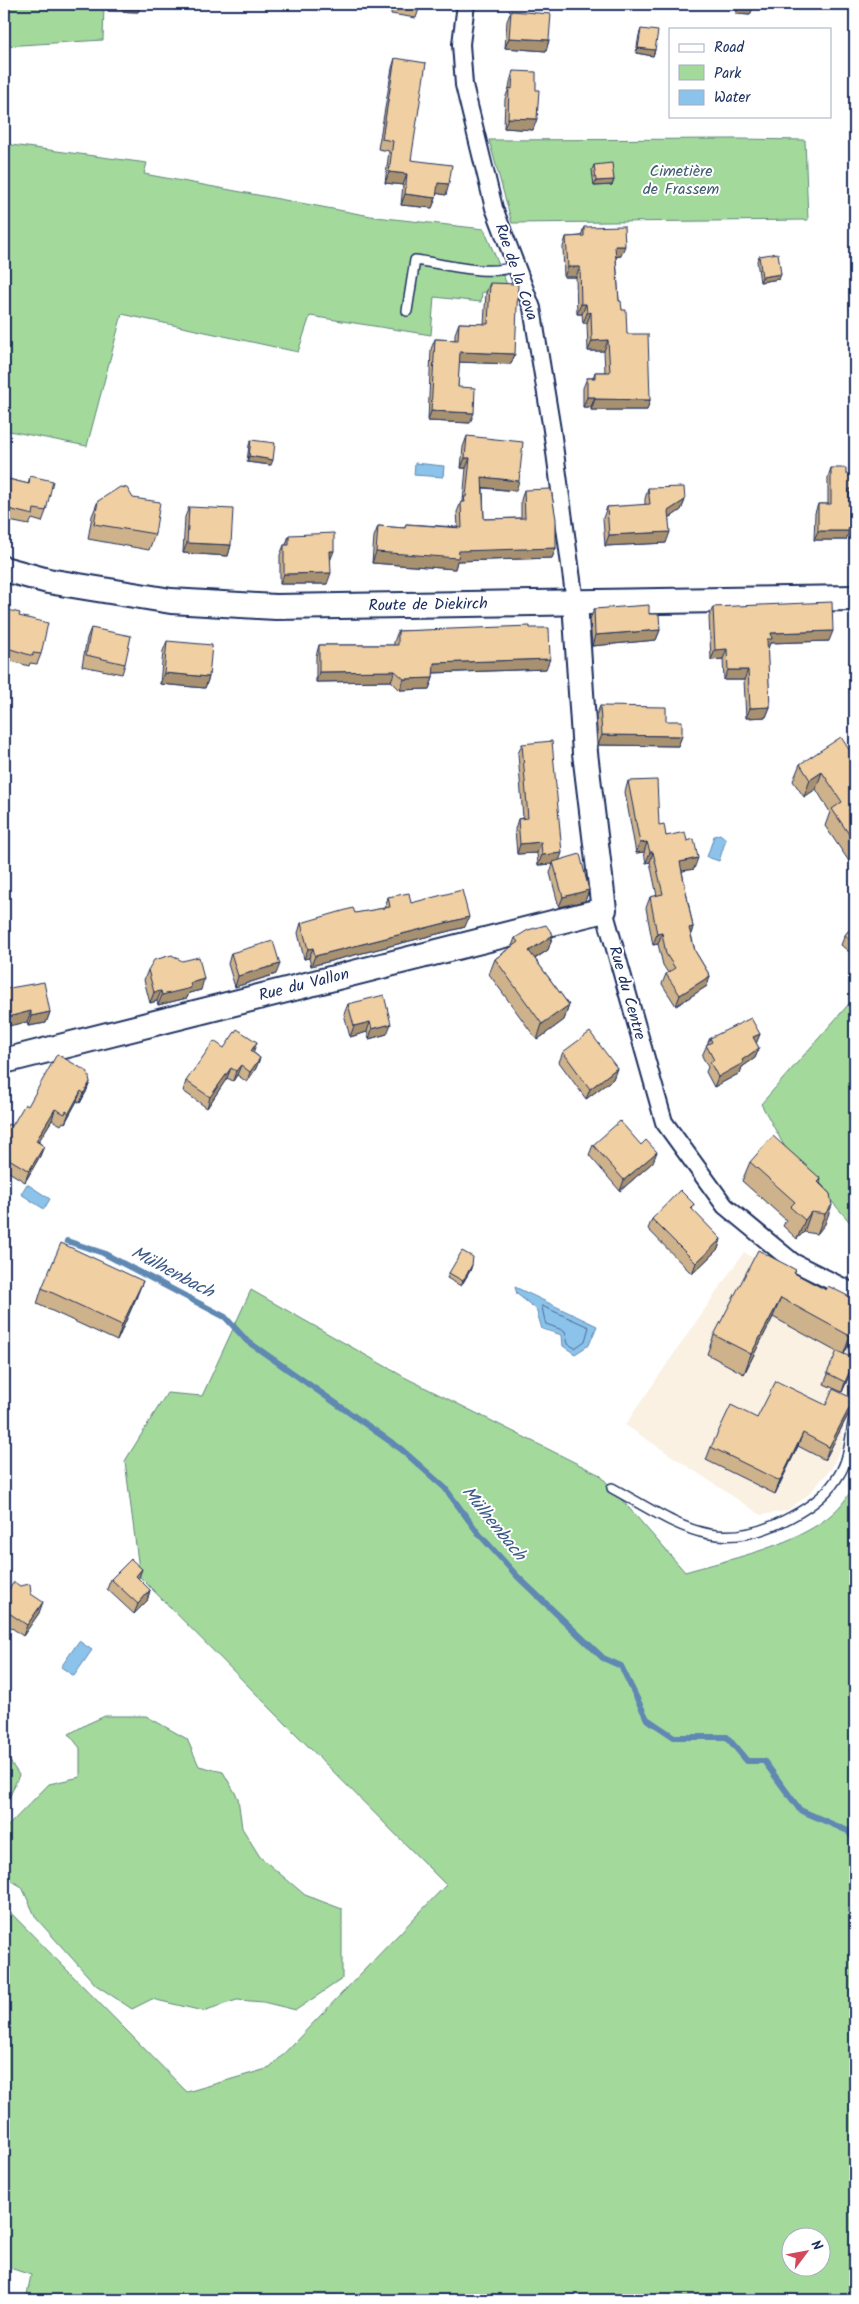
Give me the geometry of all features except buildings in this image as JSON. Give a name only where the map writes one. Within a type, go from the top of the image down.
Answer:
[{"type":"street","name":"Rue de la Cova","points":[[466,4],[461,44],[464,85],[494,208],[532,308],[552,430],[575,602]]},
{"type":"street","name":"Route de Diekirch","points":[[4,569],[48,581],[171,601],[276,607],[855,598]]},
{"type":"street","name":"Rue du Centre","points":[[575,602],[585,753],[604,910],[664,1122],[725,1206],[793,1262],[855,1293]]},
{"type":"street","name":"Rue du Vallon","points":[[4,1061],[604,910]]},
{"type":"lane","points":[[407,311],[415,260],[484,270],[504,271],[516,266]]},
{"type":"lane","points":[[612,1488],[683,1526],[709,1536],[732,1536],[758,1532],[804,1510],[825,1493],[840,1474],[851,1445],[855,1413]]},
{"type":"shaded area","points":[[744,1252],[855,1323],[855,1396],[842,1432],[842,1446],[831,1469],[807,1496],[786,1511],[761,1515],[625,1425]]},
{"type":"green space","points":[[4,4],[104,4],[103,40],[4,46]]},
{"type":"green space","name":"Cimetière de Frassem","points":[[489,140],[805,140],[808,220],[512,223]]},
{"type":"green space","points":[[4,144],[147,163],[144,174],[376,217],[484,229],[511,294],[482,292],[481,302],[434,297],[431,335],[310,316],[298,352],[122,314],[87,446],[4,430]]},
{"type":"green space","points":[[855,997],[855,1228],[786,1149],[761,1104]]},
{"type":"green space","points":[[251,1290],[406,1378],[600,1475],[685,1572],[757,1552],[784,1542],[808,1530],[829,1516],[845,1499],[855,1479],[855,2300],[26,2300],[31,2275],[4,2266],[4,1906],[187,2092],[270,2068],[446,1885],[140,1577],[125,1461],[167,1393],[202,1396]]},
{"type":"green space","points":[[105,1716],[146,1716],[187,1739],[199,1766],[223,1772],[238,1798],[242,1828],[260,1857],[305,1895],[342,1909],[342,1979],[296,2010],[263,2002],[237,2000],[203,2011],[152,1999],[132,2009],[96,1985],[36,1918],[22,1887],[4,1876],[4,1830],[49,1784],[80,1777],[80,1748],[69,1734]]},
{"type":"green space","points":[[4,1752],[19,1775],[4,1810]]},
{"type":"water","points":[[415,463],[444,466],[443,477],[414,475]]},
{"type":"water","points":[[720,834],[726,839],[719,861],[707,857],[714,836]]},
{"type":"water","points":[[27,1184],[50,1199],[44,1209],[21,1194]]},
{"type":"water","points":[[515,1287],[597,1326],[589,1345],[575,1354],[563,1346],[562,1335],[542,1329],[536,1309],[517,1294]]},
{"type":"water","points":[[79,1641],[92,1650],[74,1676],[61,1667]]},
{"type":"waterway","name":"Mülhenbach","points":[[67,1241],[103,1253],[225,1317],[247,1341],[401,1449],[445,1488],[479,1534],[518,1577],[603,1658],[621,1666],[647,1719],[674,1737],[727,1737],[747,1761],[764,1761],[800,1810],[848,1831],[855,1841]]}]
